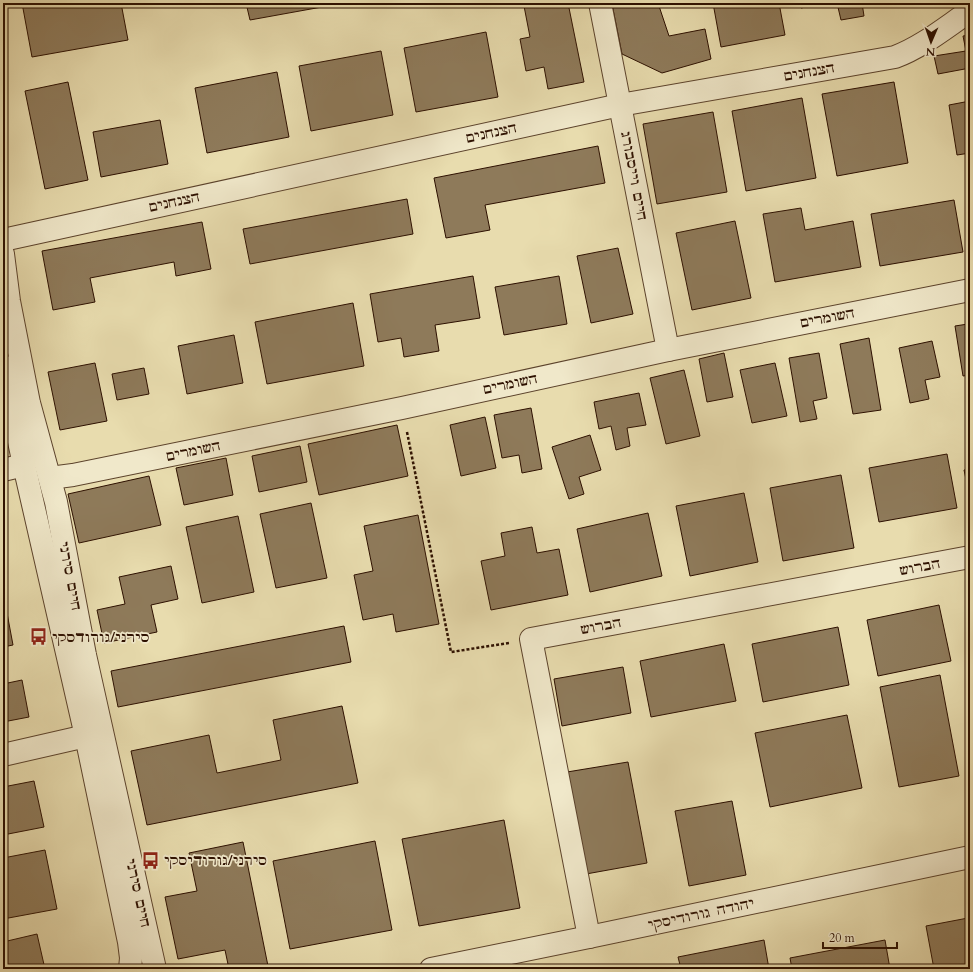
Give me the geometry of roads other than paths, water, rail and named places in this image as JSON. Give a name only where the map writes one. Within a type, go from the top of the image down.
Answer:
[{"type":"street","name":"חיים וייסבורג","points":[[600,3],[668,350]]},
{"type":"street","name":"הצנחנים","points":[[3,240],[620,104],[895,56],[908,52],[920,45],[970,11]]},
{"type":"street","name":"חיים סירני","points":[[3,254],[10,308],[29,403],[56,502],[85,655],[156,969]]},
{"type":"street","name":"השומרים","points":[[50,478],[73,475],[402,408],[668,350],[970,290]]},
{"type":"street","name":"חיים סירני","points":[[3,366],[86,736],[129,942],[131,958],[130,969]]},
{"type":"street","points":[[3,470],[24,465]]},
{"type":"street","name":"הברוש","points":[[589,937],[531,639],[970,557]]},
{"type":"street","points":[[3,755],[86,736]]},
{"type":"street","name":"יהודה גורודיסקי","points":[[431,969],[970,857]]},
{"type":"place","name":"סירני/גורודסקי","points":[[39,637]]},
{"type":"place","name":"סירני/גורודיסקי","points":[[151,860]]}]
